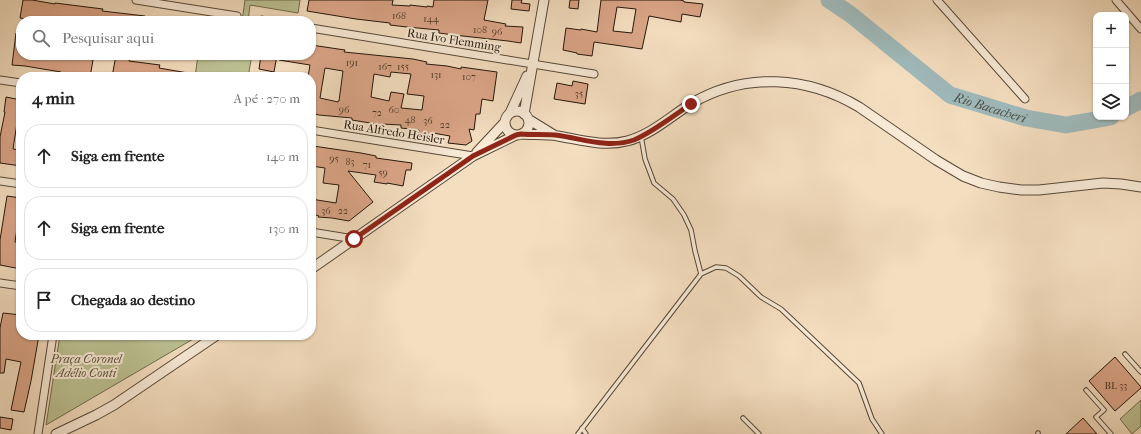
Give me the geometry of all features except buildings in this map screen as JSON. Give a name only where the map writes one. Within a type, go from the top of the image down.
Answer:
[{"type":"street","points":[[136,0],[237,16]]},
{"type":"street","points":[[316,266],[473,156],[527,130],[529,123],[526,116],[544,0]]},
{"type":"street","points":[[937,0],[1025,99]]},
{"type":"street","points":[[1116,0],[1141,29]]},
{"type":"street","name":"Rua Ivo Flemming","points":[[316,29],[594,74]]},
{"type":"street","points":[[533,64],[507,118],[505,126],[509,132],[518,135],[556,136],[608,144],[625,142],[641,136],[691,104],[715,92],[729,87],[774,81],[819,89],[847,100],[860,107],[936,160],[963,176],[981,183],[1021,190],[1046,190],[1103,183],[1141,187]]},
{"type":"street","points":[[0,80],[16,82]]},
{"type":"street","points":[[473,156],[507,118],[517,111],[556,136]]},
{"type":"street","name":"Rua Alfredo Heisler","points":[[316,131],[473,156]]},
{"type":"street","points":[[0,181],[16,183]]},
{"type":"street","points":[[316,233],[354,239]]},
{"type":"street","points":[[0,283],[16,285]]},
{"type":"street","points":[[38,434],[52,340]]},
{"type":"street","points":[[56,434],[114,405],[210,340]]},
{"type":"lane","points":[[641,136],[645,159],[654,183],[673,199],[684,215],[690,230],[701,274]]},
{"type":"lane","points":[[578,434],[701,274],[716,268],[726,268],[739,276],[761,297],[781,309],[859,383],[872,419],[882,434]]},
{"type":"lane","points":[[1125,354],[1141,372]]},
{"type":"lane","points":[[1086,390],[1104,410],[1096,417],[1111,434]]},
{"type":"lane","points":[[743,418],[759,434]]},
{"type":"lane","points":[[582,428],[586,434]]},
{"type":"green space","points":[[245,0],[300,0],[298,13],[250,5],[249,16],[243,16]]},
{"type":"green space","points":[[197,60],[251,60],[249,72],[196,72]]},
{"type":"green space","name":"Praça Coronel Adélio Conti","points":[[59,340],[191,340],[46,425]]},
{"type":"green space","points":[[1141,400],[1141,426],[1132,434],[1120,419]]},
{"type":"waterway","name":"Rio Bacacheri","points":[[829,0],[850,14],[950,95],[1026,118],[1066,125],[1094,120]]},
{"type":"waterway","name":"Rio Bacacheri","points":[[1129,106],[1141,100]]},
{"type":"route","points":[[354,239],[473,156],[516,135],[556,136],[608,144],[625,142],[634,140],[649,132],[691,104]]}]
